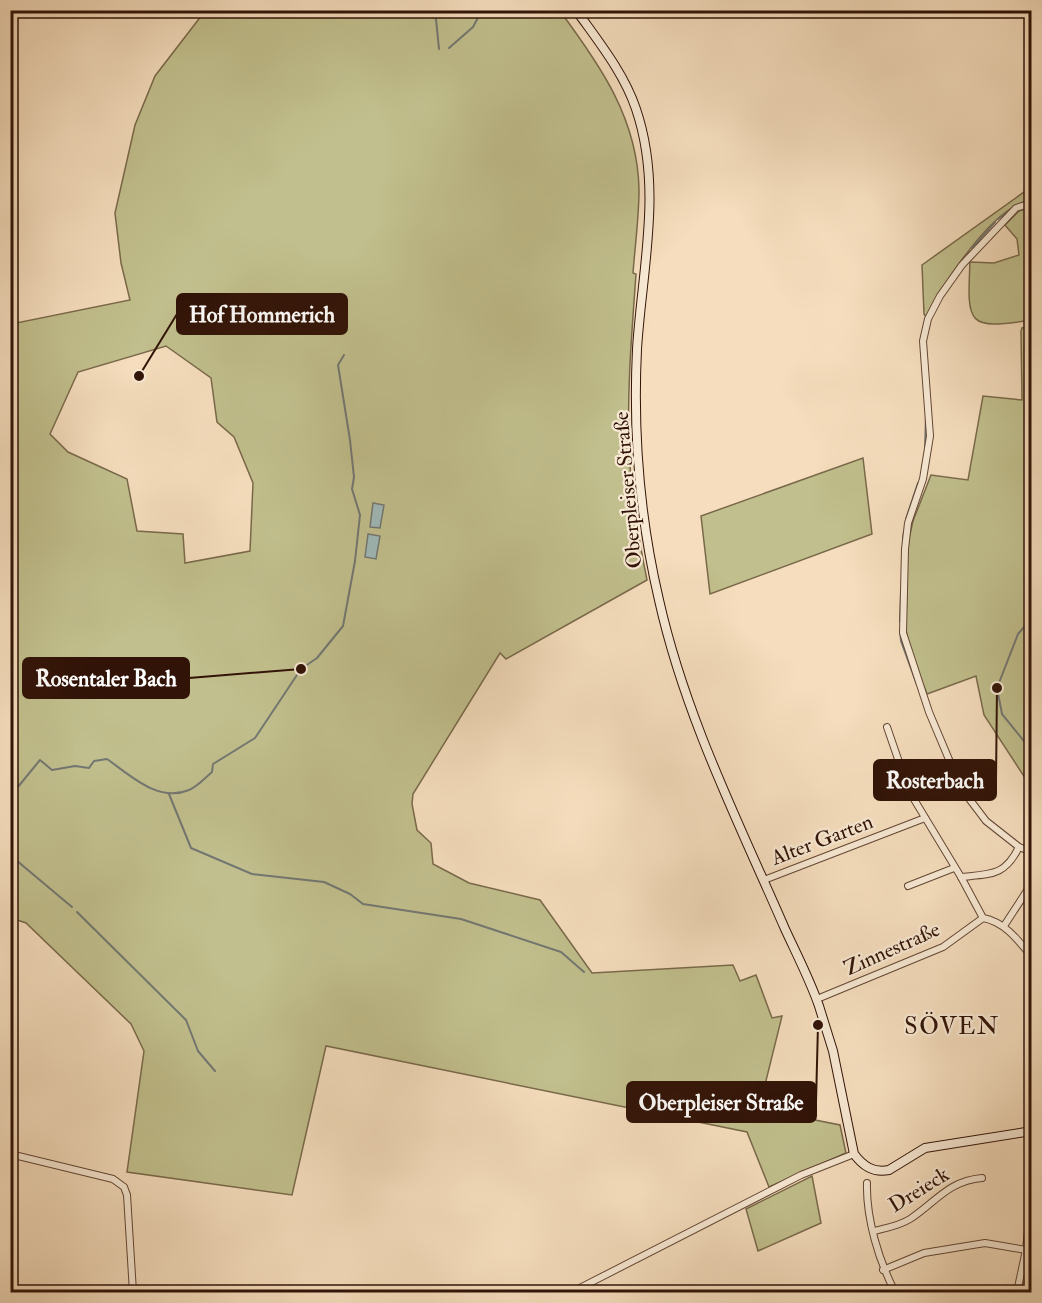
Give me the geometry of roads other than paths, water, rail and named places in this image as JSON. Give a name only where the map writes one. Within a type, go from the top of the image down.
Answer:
[{"type":"main road","name":"Oberpleiser Straße","points":[[576,10],[621,77],[636,108],[645,142],[650,182],[637,351],[638,429],[644,514],[659,601],[692,715],[722,789],[817,999],[833,1051],[854,1154]]},
{"type":"main road","points":[[854,1154],[863,1165],[870,1169],[884,1171],[925,1148],[1032,1131]]},
{"type":"street","points":[[1032,203],[1016,208],[962,265],[940,296],[928,319],[923,342],[930,436],[923,479],[908,523],[905,549],[903,633],[929,712],[961,788],[986,821],[1019,847],[1032,852]]},
{"type":"street","points":[[887,727],[909,791],[983,918],[994,920],[1004,926],[1032,957]]},
{"type":"street","name":"Alter Garten","points":[[764,880],[925,819]]},
{"type":"street","points":[[961,877],[999,871],[1009,865],[1019,847]]},
{"type":"street","points":[[908,886],[954,868]]},
{"type":"street","points":[[1004,926],[1032,883]]},
{"type":"street","name":"Zinnestraße","points":[[817,999],[943,947],[983,918]]},
{"type":"street","points":[[10,1154],[113,1179],[124,1187],[127,1195],[133,1293]]},
{"type":"street","points":[[572,1293],[801,1175],[854,1154]]},
{"type":"street","name":"Dreieck","points":[[874,1232],[898,1225],[910,1218],[949,1187],[969,1179],[982,1178]]},
{"type":"street","points":[[867,1183],[867,1202],[883,1270],[895,1293]]},
{"type":"street","points":[[1017,1293],[1026,1250],[1032,1195]]},
{"type":"street","points":[[883,1270],[924,1253],[985,1243],[1026,1250]]},
{"type":"water","points":[[373,503],[384,505],[380,528],[370,527]]},
{"type":"water","points":[[368,534],[380,536],[376,559],[365,557]]},
{"type":"waterway","points":[[432,10],[436,19],[439,49]]},
{"type":"waterway","points":[[449,48],[473,27],[482,10]]},
{"type":"waterway","points":[[1020,204],[1032,198]]},
{"type":"waterway","points":[[998,219],[1010,210]]},
{"type":"waterway","points":[[972,248],[995,222]]},
{"type":"waterway","points":[[941,290],[969,252]]},
{"type":"waterway","points":[[10,791],[17,788],[40,760],[52,770],[75,766],[89,768],[94,761],[107,759],[155,790],[178,793],[192,789],[212,772],[213,764],[255,738],[301,669],[317,658],[343,626],[355,561],[360,515],[352,489],[354,477],[350,440],[338,365],[344,355]]},
{"type":"waterway","points":[[925,450],[926,414]]},
{"type":"waterway","points":[[906,519],[918,483]]},
{"type":"waterway","points":[[903,538],[904,532]]},
{"type":"waterway","points":[[900,622],[901,592]]},
{"type":"waterway","points":[[1032,618],[1018,634],[997,688],[1002,714],[1032,751]]},
{"type":"waterway","points":[[900,630],[901,641],[917,685]]},
{"type":"waterway","points":[[169,794],[191,848],[252,874],[324,882],[350,894],[363,904],[461,919],[561,952],[584,972]]},
{"type":"waterway","points":[[10,855],[72,907]]},
{"type":"waterway","points":[[77,912],[186,1020],[198,1051],[215,1071]]},
{"type":"place","name":"Hof Hommerich","points":[[139,376]]},
{"type":"place","name":"Rosentaler Bach","points":[[301,669]]},
{"type":"place","name":"Rosterbach","points":[[997,688]]},
{"type":"place","name":"Oberpleiser Straße","points":[[818,1025]]},
{"type":"district","name":"SÖVEN","points":[[952,1026]]}]
